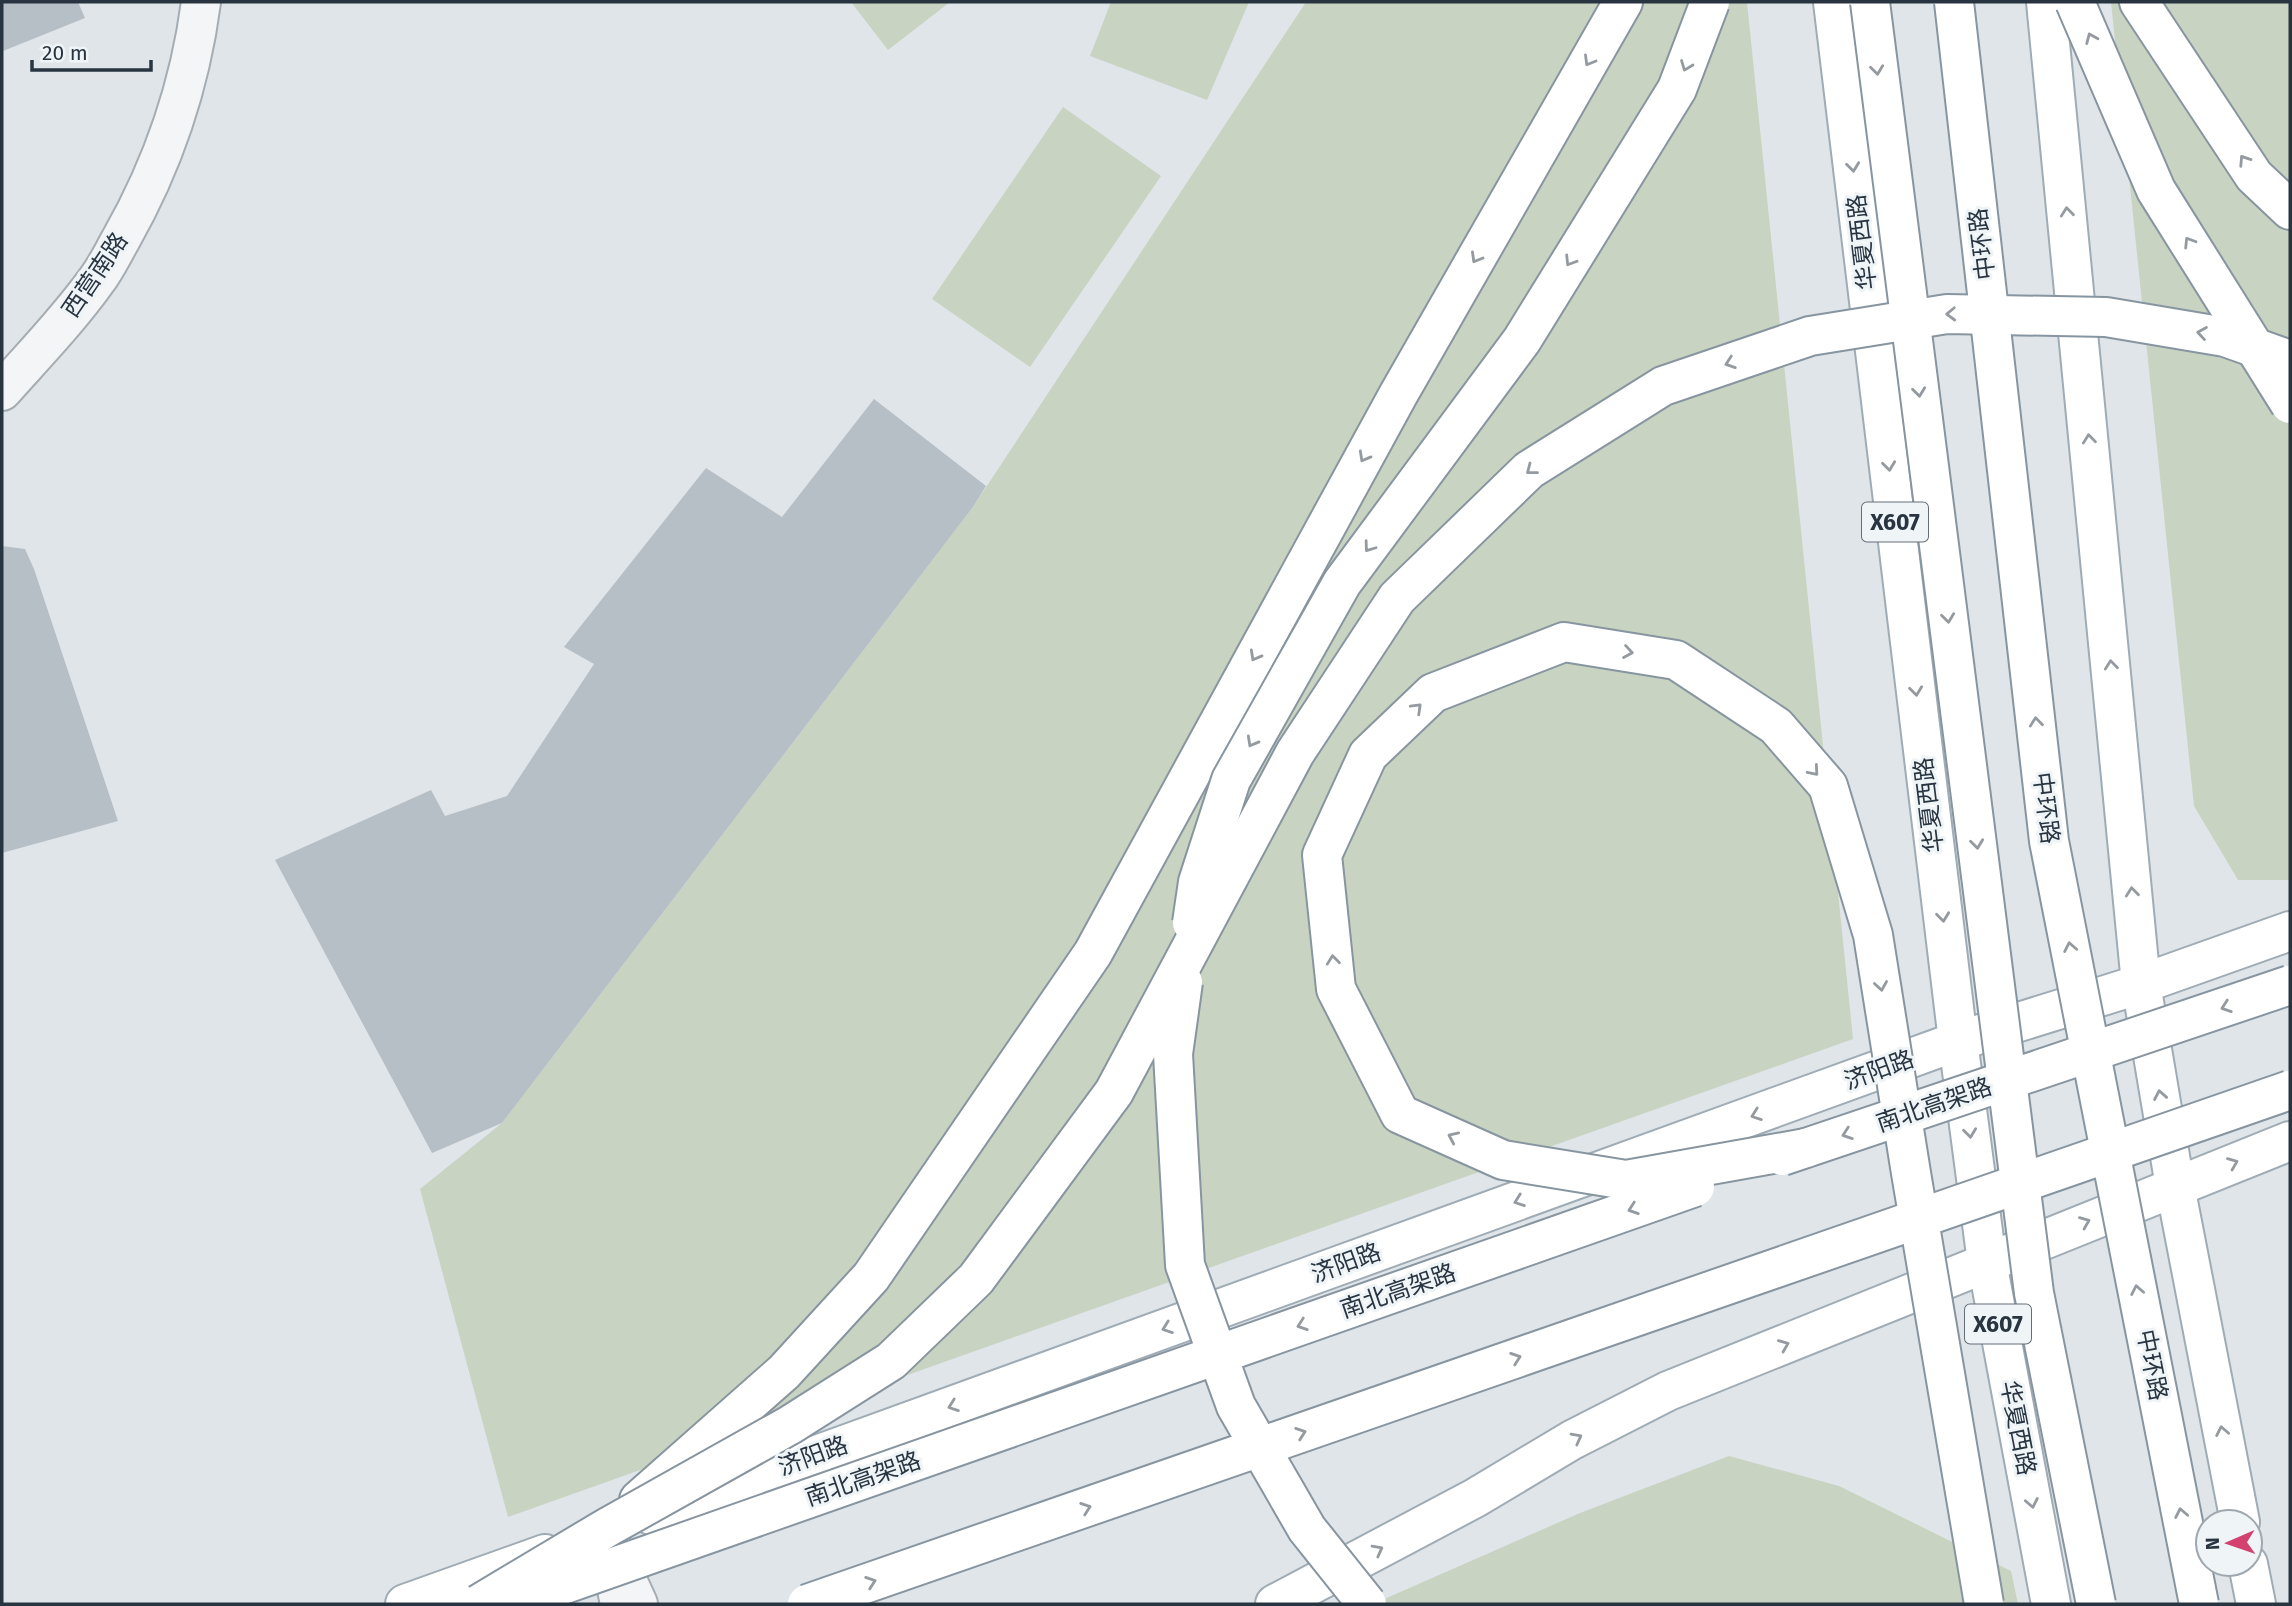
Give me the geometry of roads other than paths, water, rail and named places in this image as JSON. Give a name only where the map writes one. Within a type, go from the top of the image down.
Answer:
[{"type":"main road","points":[[607,1529],[784,1372],[872,1277],[1093,953],[1398,395],[1623,2]]},
{"type":"main road","points":[[1367,1604],[1307,1529],[1236,1406],[1185,1265],[1173,1054],[1198,882],[1231,780],[1342,583],[1522,340],[1677,89],[1710,2]]},
{"type":"main road","name":"华夏西路","points":[[1833,2],[1987,1262],[2051,1604]]},
{"type":"main road","points":[[1870,2],[2034,1293],[2096,1604]]},
{"type":"main road","name":"中环路","points":[[1954,2],[2049,841],[2199,1604]]},
{"type":"main road","points":[[2046,2],[2141,984],[2175,1186],[2237,1508]]},
{"type":"main road","points":[[2076,2],[2156,190],[2290,404]]},
{"type":"main road","points":[[2139,2],[2254,176],[2290,210]]},
{"type":"main road","points":[[479,1604],[790,1425],[891,1361],[976,1279],[1114,1092],[1295,753],[1397,598],[1529,470],[1663,386],[1810,336],[1947,314],[2106,317],[2225,337],[2290,360]]},
{"type":"main road","points":[[1806,1148],[1626,1180],[1503,1160],[1400,1114],[1336,989],[1322,855],[1368,755],[1433,693],[1564,642],[1676,660],[1776,726],[1828,786],[1872,935],[1984,1604]]},
{"type":"main road","name":"济阳路","points":[[405,1604],[1958,1041],[2141,984],[2290,931]]},
{"type":"main road","name":"南北高架路","points":[[509,1604],[1806,1148],[2290,985]]},
{"type":"main road","points":[[807,1604],[2290,1090]]},
{"type":"main road","points":[[1275,1604],[1463,1505],[1573,1440],[1668,1391],[2290,1141]]},
{"type":"main road","points":[[2251,1578],[2256,1604]]},
{"type":"street","name":"西营南路","points":[[2,391],[98,279],[139,208],[167,146],[185,88],[201,2]]},
{"type":"street","points":[[607,1529],[620,1604]]},
{"type":"street","points":[[607,1529],[638,1604]]}]
